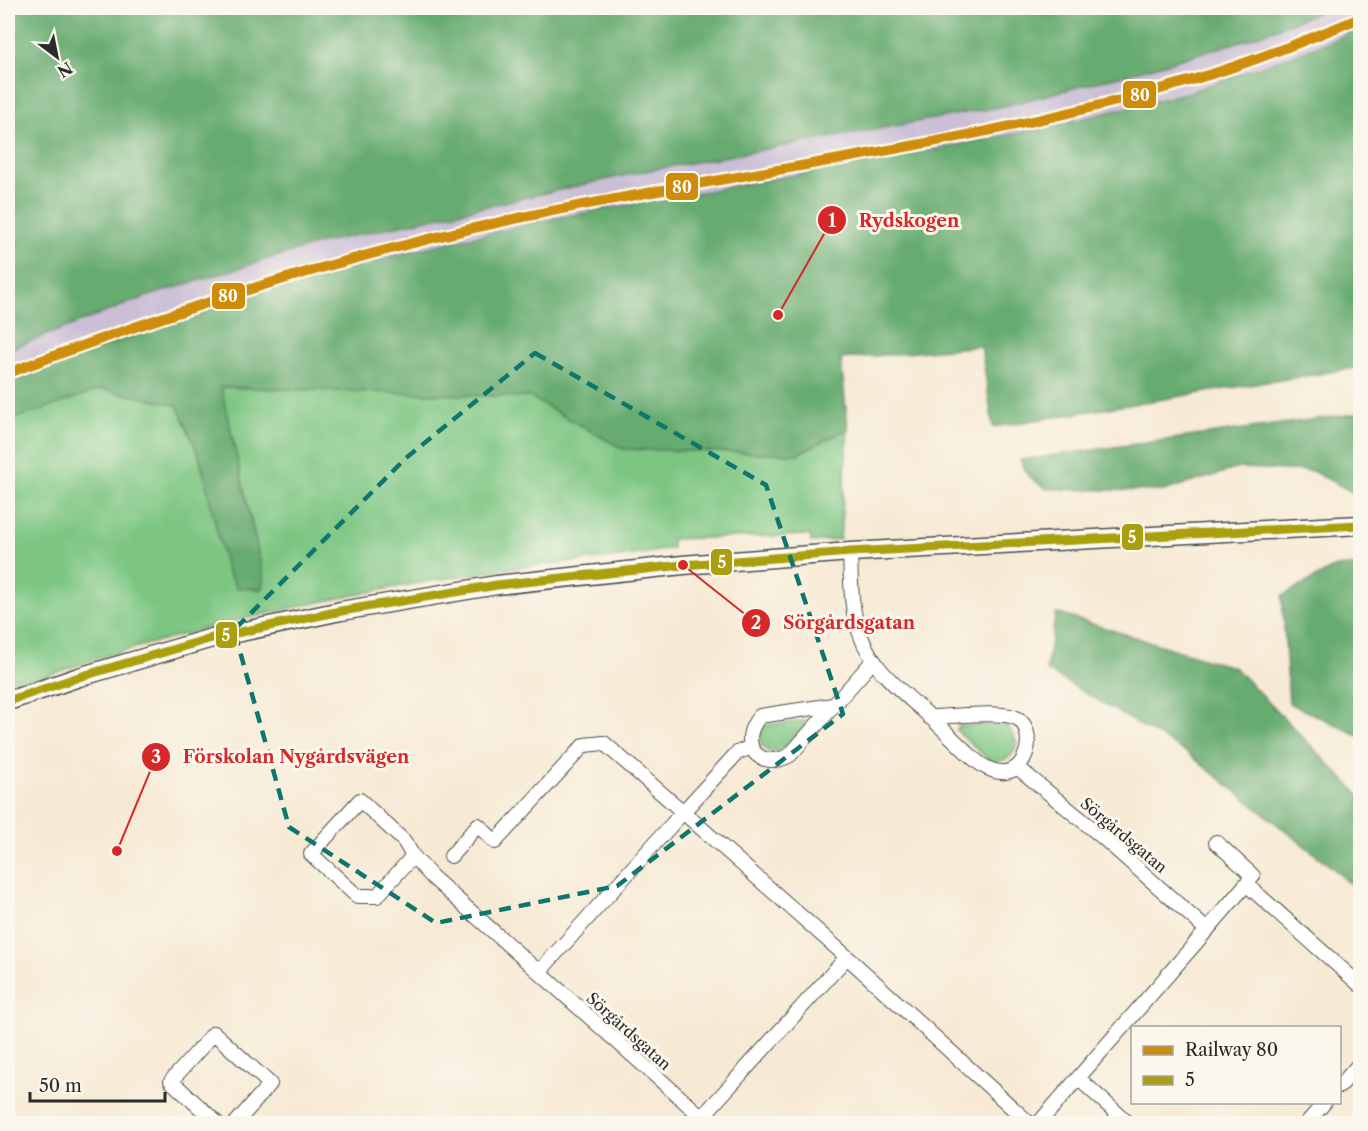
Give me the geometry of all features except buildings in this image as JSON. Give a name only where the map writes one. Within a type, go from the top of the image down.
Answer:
[{"type":"street","points":[[8,701],[79,677],[212,638],[341,611],[497,585],[683,565],[850,552],[1360,525]]},
{"type":"street","points":[[850,552],[854,615],[872,662],[889,681],[974,759],[989,770],[1003,773],[1017,767],[1026,756],[1029,740],[1024,727],[1016,718],[998,715],[929,717]]},
{"type":"street","points":[[833,705],[760,716],[748,736],[751,747],[758,756],[770,761],[780,761],[790,755],[872,662]]},
{"type":"street","points":[[451,856],[478,825],[495,842],[584,745],[604,743],[847,957],[1030,1124]]},
{"type":"street","points":[[539,972],[737,753],[751,747]]},
{"type":"street","name":"Sörgårdsgatan","points":[[1017,767],[1108,842],[1207,930]]},
{"type":"street","name":"Sörgårdsgatan","points":[[413,856],[377,896],[357,896],[311,854],[360,800],[404,841],[413,856],[432,877],[699,1119],[847,957]]},
{"type":"street","points":[[1038,1124],[1253,876],[1216,842]]},
{"type":"street","points":[[1246,884],[1360,985]]},
{"type":"street","points":[[218,1124],[171,1081],[214,1033],[270,1084],[235,1124]]},
{"type":"street","points":[[1341,1085],[1360,1063]]},
{"type":"street","points":[[1078,1078],[1129,1124]]},
{"type":"street","points":[[1306,1124],[1322,1104]]},
{"type":"highlighted area","points":[[535,353],[766,485],[843,714],[617,886],[436,923],[289,827],[234,630],[406,458]]},
{"type":"shaded area","points":[[1329,8],[1360,8],[1360,28],[1334,40],[1190,92],[1053,126],[907,155],[551,219],[415,250],[280,286],[110,344],[8,382],[8,350],[145,297],[320,243],[640,172],[1004,106],[1150,68],[1248,39]]},
{"type":"green space","points":[[8,8],[1329,8],[1248,39],[1150,68],[1004,106],[640,172],[320,243],[145,297],[8,350]]},
{"type":"green space","points":[[1360,28],[1360,367],[993,427],[981,346],[841,359],[848,429],[797,454],[623,449],[530,397],[221,387],[264,579],[261,589],[237,588],[226,569],[200,458],[177,405],[101,389],[8,421],[8,382],[110,344],[280,286],[415,250],[551,219],[907,155],[1053,126],[1190,92],[1334,40]]},
{"type":"green space","points":[[221,387],[530,397],[623,449],[797,454],[848,429],[840,539],[811,542],[810,535],[672,539],[672,548],[650,552],[515,568],[369,592],[247,618],[126,650],[8,689],[8,421],[101,389],[177,405],[200,458],[226,569],[237,588],[261,589],[264,579]]},
{"type":"green space","points":[[1360,413],[1360,495],[1312,471],[1239,468],[1163,491],[1047,489],[1029,477],[1020,460]]},
{"type":"green space","points":[[1360,565],[1360,736],[1289,703],[1282,596],[1335,567]]},
{"type":"green space","points":[[1056,613],[1235,668],[1360,796],[1360,893],[1334,869],[1186,752],[1046,670]]},
{"type":"green space","points":[[808,721],[791,741],[776,751],[769,752],[759,737],[765,725]]},
{"type":"green space","points":[[1000,725],[1009,728],[1017,743],[1010,757],[995,762],[987,758],[956,730],[959,726]]},
{"type":"rail line","name":"80","points":[[8,373],[207,303],[409,244],[547,212],[883,151],[1050,117],[1133,97],[1215,73],[1360,18]]},
{"type":"transit line","name":"5","points":[[8,701],[79,677],[212,638],[341,611],[497,585],[683,565],[850,552],[1360,525]]},
{"type":"place","name":"Rydskogen","points":[[778,315]]},
{"type":"place","name":"Sörgårdsgatan","points":[[683,565]]},
{"type":"place","name":"Förskolan Nygårdsvägen","points":[[117,851]]}]
